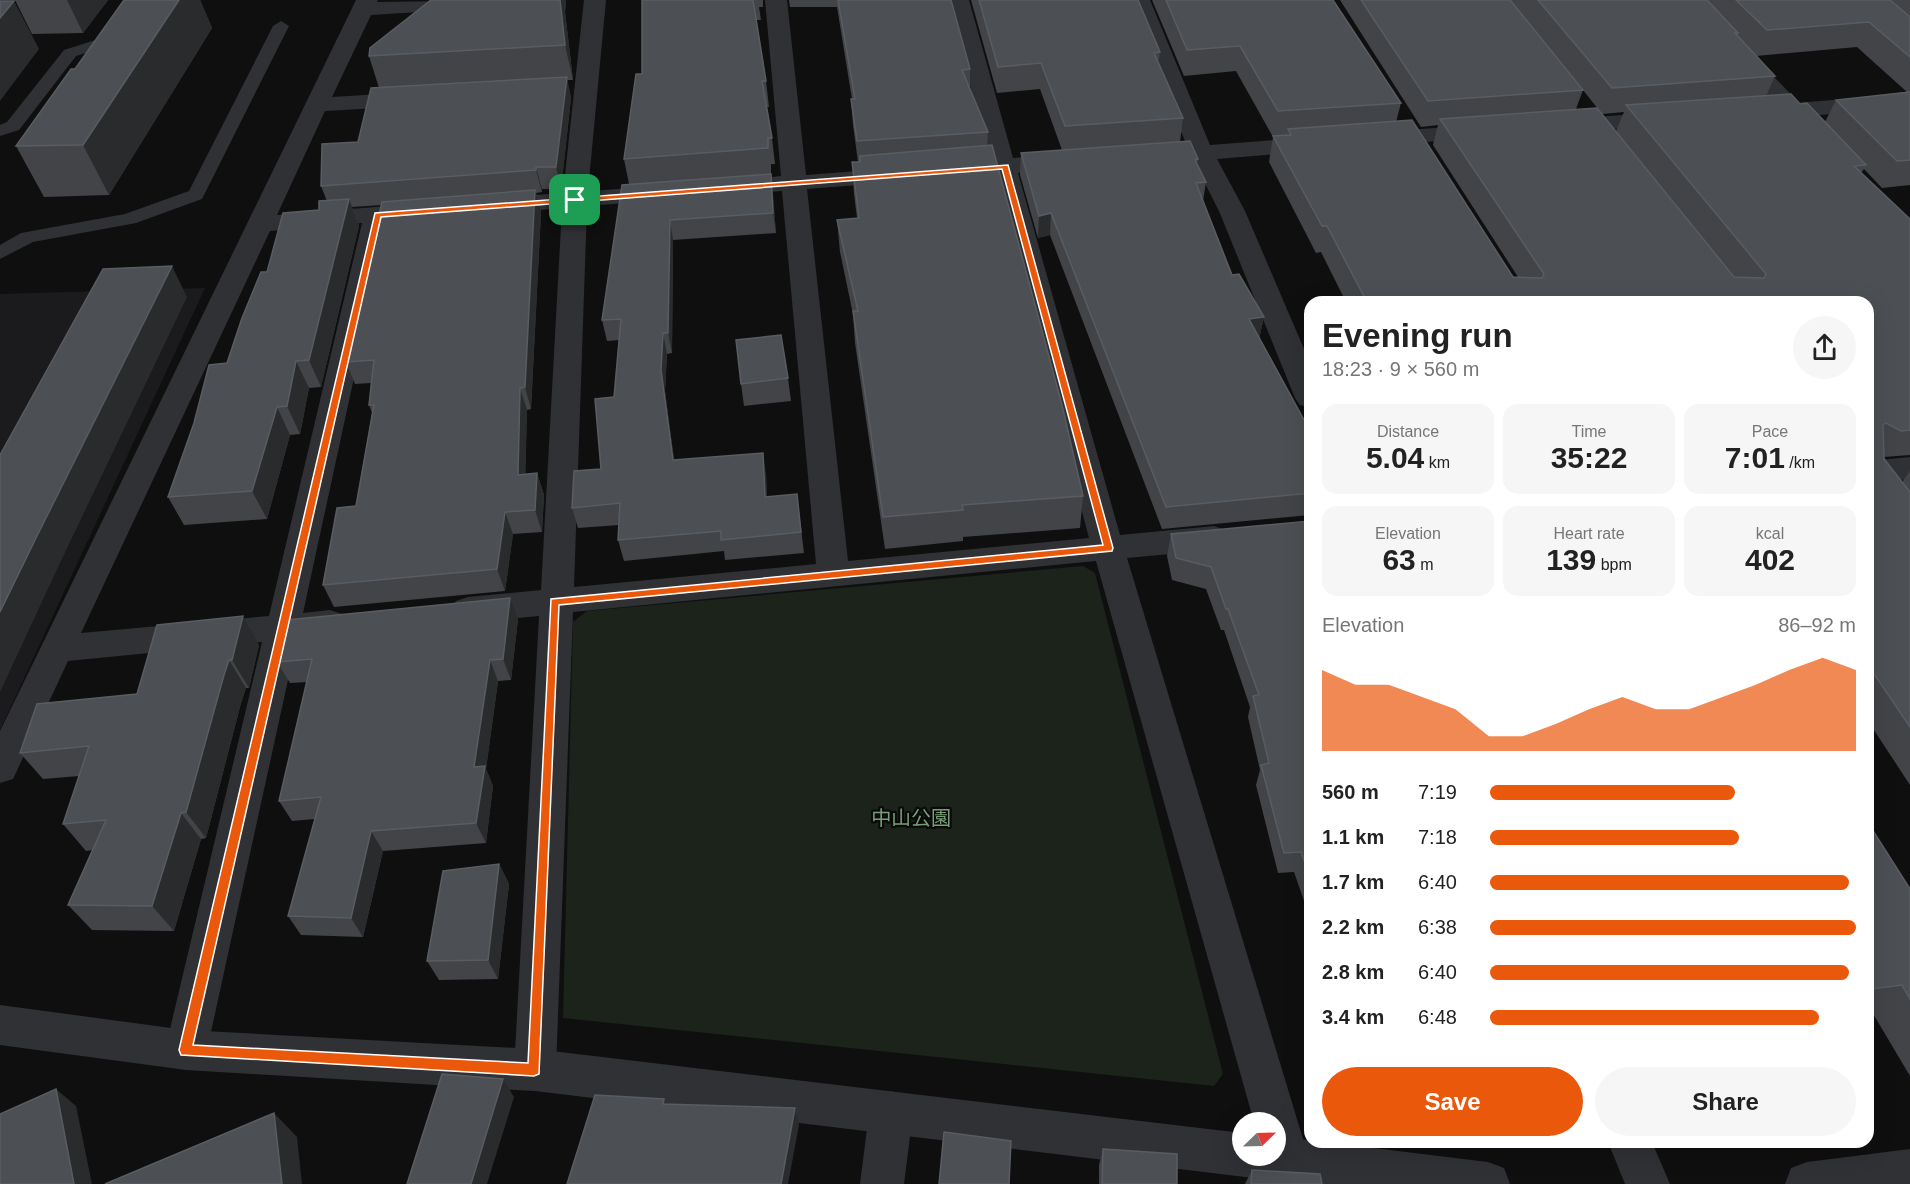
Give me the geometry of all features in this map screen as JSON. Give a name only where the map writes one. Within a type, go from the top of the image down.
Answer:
[{"type":"street","points":[[0,768],[365,4],[514,0]]},
{"type":"street","points":[[534,1070],[575,200],[575,89],[595,0]]},
{"type":"street","points":[[776,0],[833,575]]},
{"type":"street","points":[[958,0],[1108,548],[1288,1162]]},
{"type":"street","points":[[1139,0],[1201,152],[1232,211],[1304,384]]},
{"type":"street","points":[[1687,0],[1825,143]]},
{"type":"street","points":[[316,105],[434,98]]},
{"type":"street","points":[[1747,113],[1910,101]]},
{"type":"street","points":[[1548,127],[1688,117]]},
{"type":"street","points":[[1132,157],[1503,130]]},
{"type":"street","points":[[259,224],[1086,160]]},
{"type":"street","points":[[186,1050],[377,215]]},
{"type":"street","points":[[1874,469],[1910,468]]},
{"type":"street","points":[[1874,474],[1896,499]]},
{"type":"street","points":[[436,613],[1239,535]]},
{"type":"street","points":[[57,649],[366,620]]},
{"type":"street","points":[[0,1025],[186,1050],[534,1070],[1288,1162],[1488,1184]]},
{"type":"street","points":[[882,1184],[891,1113]]},
{"type":"street","points":[[1633,1148],[1648,1184]]},
{"type":"street","points":[[1807,1184],[1910,1171]]},
{"type":"lane","points":[[0,131],[13,126],[70,53],[111,40],[144,0]]},
{"type":"lane","points":[[0,253],[28,237],[129,219],[196,195],[281,26]]},
{"type":"shaded area","points":[[205,288],[0,730],[0,294]]},
{"type":"green space","name":"中山公園","points":[[1083,566],[1095,573],[1223,1074],[1214,1086],[563,1018],[573,622],[587,611]]},
{"type":"building","points":[[124,0],[179,0],[83,145],[16,146],[71,69],[75,69]]},
{"type":"building","points":[[431,0],[560,0],[565,45],[369,56],[370,48]]},
{"type":"building","points":[[642,0],[753,0],[766,81],[762,81],[772,138],[768,138],[768,148],[624,159],[636,74],[642,74]]},
{"type":"building","points":[[838,0],[951,0],[970,69],[962,70],[988,132],[857,141],[851,99],[855,99]]},
{"type":"building","points":[[979,0],[1138,0],[1160,52],[1154,53],[1183,118],[1065,126],[1041,63],[998,67]]},
{"type":"building","points":[[1166,0],[1333,0],[1401,103],[1278,111],[1240,46],[1187,50]]},
{"type":"building","points":[[1361,0],[1510,0],[1583,90],[1428,101]]},
{"type":"building","points":[[1538,0],[1707,0],[1775,76],[1612,88]]},
{"type":"building","points":[[1736,0],[1890,0],[1910,17],[1910,57],[1869,22],[1767,30]]},
{"type":"building","points":[[0,1],[14,1],[0,18]]},
{"type":"building","points":[[567,77],[556,167],[321,186],[322,144],[358,142],[371,88]]},
{"type":"building","points":[[1910,92],[1910,160],[1897,161],[1836,100]]},
{"type":"building","points":[[1791,94],[1800,104],[1807,103],[1866,165],[1854,166],[1910,219],[1910,430],[1901,431],[1886,423],[1883,425],[1884,459],[1910,492],[1910,727],[1874,674],[1874,296],[1364,296],[1327,226],[1322,226],[1273,136],[1291,135],[1288,129],[1412,120],[1513,277],[1542,278],[1544,274],[1440,119],[1597,108],[1734,277],[1764,278],[1766,274],[1626,105]]},
{"type":"building","points":[[1190,141],[1198,159],[1195,160],[1206,182],[1196,183],[1232,275],[1239,274],[1264,317],[1249,319],[1304,420],[1304,494],[1166,507],[1051,213],[1039,216],[1021,153]]},
{"type":"building","points":[[992,145],[1062,405],[1083,496],[962,505],[963,510],[883,517],[853,311],[858,311],[837,220],[859,218],[852,162],[860,162],[860,156]]},
{"type":"building","points":[[771,174],[773,213],[670,220],[668,333],[663,333],[661,370],[673,460],[763,453],[765,497],[797,494],[801,532],[721,540],[721,531],[618,540],[620,503],[572,508],[574,471],[601,469],[595,399],[614,397],[621,319],[602,320],[622,185]]},
{"type":"building","points":[[535,190],[525,387],[520,388],[518,475],[537,473],[535,510],[505,512],[497,569],[323,585],[337,508],[356,506],[374,405],[369,405],[374,360],[346,362],[382,202]]},
{"type":"building","points":[[349,199],[309,360],[296,361],[287,406],[277,407],[252,491],[168,497],[194,423],[209,365],[227,363],[261,272],[267,272],[283,213],[319,210],[319,201]]},
{"type":"building","points":[[172,266],[0,612],[0,455],[103,269]]},
{"type":"building","points":[[781,335],[788,378],[741,384],[736,340]]},
{"type":"building","points":[[1304,522],[1304,860],[1301,852],[1284,853],[1261,765],[1269,763],[1253,696],[1259,695],[1211,567],[1176,558],[1171,534]]},
{"type":"building","points":[[510,598],[503,659],[490,660],[474,767],[485,766],[476,823],[371,831],[351,918],[288,916],[321,797],[279,801],[312,659],[277,662],[287,620]]},
{"type":"building","points":[[243,616],[186,812],[181,813],[152,906],[68,905],[106,820],[63,824],[89,746],[20,753],[37,704],[137,694],[157,625]]},
{"type":"building","points":[[1874,832],[1910,889],[1910,999],[1902,985],[1874,989]]},
{"type":"building","points":[[499,864],[488,960],[427,961],[443,871]]},
{"type":"building","points":[[442,1074],[503,1079],[471,1184],[407,1184]]},
{"type":"building","points":[[56,1089],[74,1184],[0,1184],[0,1114]]},
{"type":"building","points":[[595,1095],[664,1099],[663,1104],[795,1108],[781,1184],[567,1184]]},
{"type":"building","points":[[274,1113],[282,1184],[105,1184]]},
{"type":"building","points":[[944,1132],[1011,1141],[1009,1184],[939,1184]]},
{"type":"building","points":[[1103,1149],[1177,1154],[1177,1184],[1102,1184]]},
{"type":"building","points":[[1252,1170],[1320,1174],[1322,1184],[1251,1184]]},
{"type":"route","points":[[1005,166],[1108,548],[555,602],[534,1070],[186,1050],[377,215],[575,200],[1005,166]]}]
